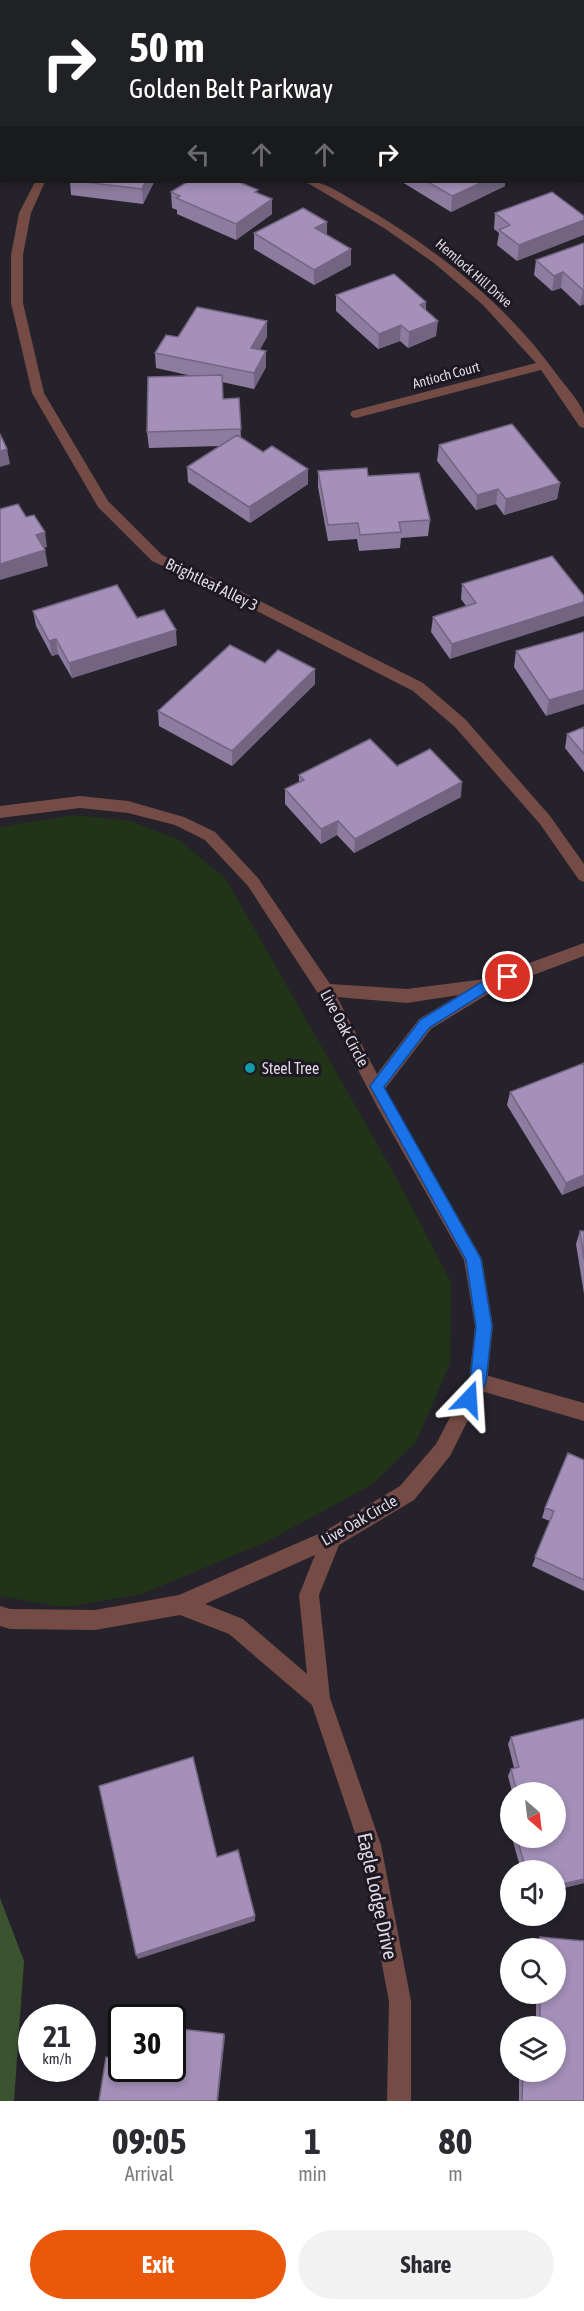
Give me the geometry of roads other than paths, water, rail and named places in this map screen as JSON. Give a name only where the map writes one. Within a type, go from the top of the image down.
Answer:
[{"type":"street","name":"Brightleaf Alley 3","points":[[40,183],[25,213],[17,255],[17,303],[38,393],[103,504],[157,558],[221,587],[418,687],[460,723],[545,820],[584,876]]},
{"type":"street","name":"Hemlock Hill Drive","points":[[313,183],[414,242],[456,273],[507,322],[544,365],[584,424]]},
{"type":"street","name":"Antioch Court","points":[[356,414],[544,365]]},
{"type":"street","name":"Live Oak Circle","points":[[0,812],[80,802],[128,807],[180,821],[210,836],[254,882],[325,990],[473,1259],[484,1326],[478,1382],[443,1450],[407,1493],[332,1538],[180,1605],[95,1620],[10,1619],[0,1616]]},
{"type":"street","points":[[377,1086],[425,1024],[489,984],[584,948]]},
{"type":"street","points":[[325,990],[407,996],[489,984]]},
{"type":"street","points":[[478,1382],[584,1412]]},
{"type":"street","name":"Eagle Lodge Drive","points":[[332,1538],[309,1595],[320,1698],[370,1845],[400,2001],[399,2101]]},
{"type":"street","points":[[180,1605],[236,1626],[320,1698]]},
{"type":"place","name":"Steel Tree","points":[[250,1068]]}]
